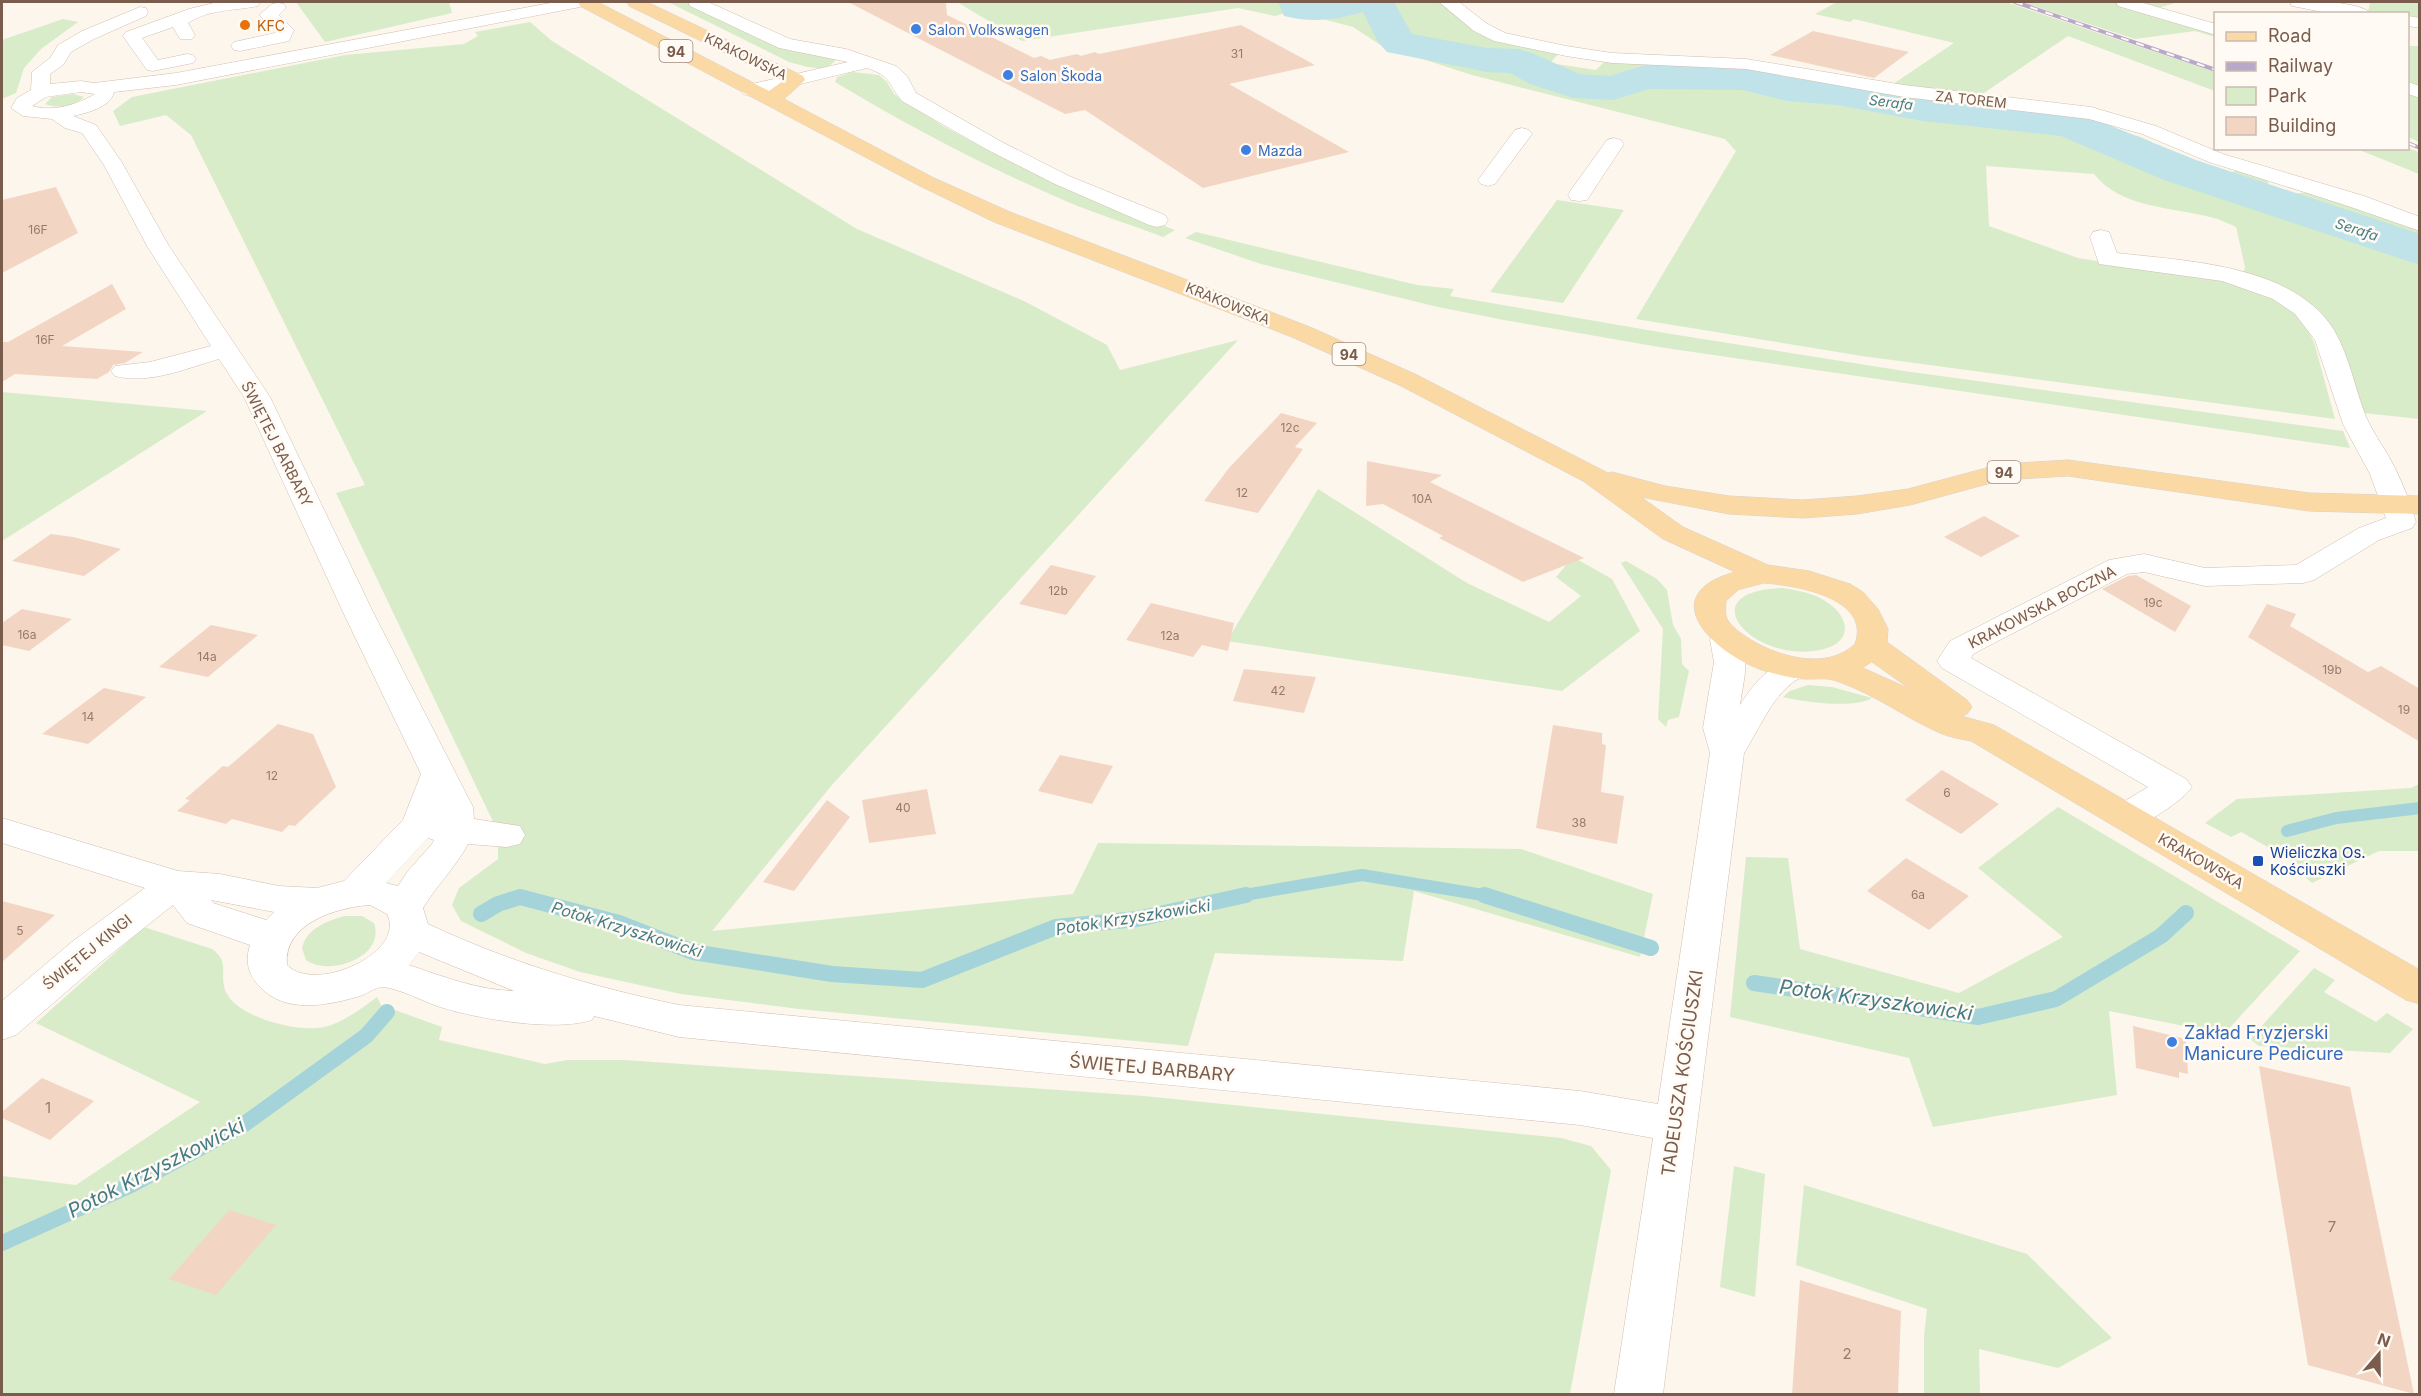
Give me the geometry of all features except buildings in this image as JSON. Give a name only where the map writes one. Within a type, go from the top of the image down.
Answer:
[{"type":"main road","name":"KRAKOWSKA","points":[[586,2],[925,181],[1002,217],[1291,328],[1408,380],[1593,475],[1673,533],[1763,574]]},
{"type":"main road","name":"KRAKOWSKA","points":[[635,2],[796,80],[770,100]]},
{"type":"main road","name":"94","points":[[1593,475],[1690,499],[1772,508],[1857,505],[1910,497],[2001,472],[2068,468],[2309,502],[2409,506]]},
{"type":"main road","name":"KRAKOWSKA","points":[[1673,533],[1719,588]]},
{"type":"main road","points":[[1763,574],[1814,581],[1841,592],[1853,600],[1869,618],[1873,636],[1870,645],[1856,659],[1831,667],[1799,668],[1766,661],[1737,648],[1718,631],[1709,612],[1712,599],[1719,588],[1740,578],[1763,574]]},
{"type":"main road","name":"KRAKOWSKA","points":[[1870,645],[1970,718],[1982,733]]},
{"type":"main road","name":"KRAKOWSKA","points":[[1831,667],[1870,682],[1953,726],[1982,733],[2420,989]]},
{"type":"street","points":[[2,113],[29,102],[40,91],[40,72],[57,61],[64,50],[88,34],[140,12],[164,9],[189,10],[252,2]]},
{"type":"street","points":[[2,104],[29,102],[92,90],[176,79],[579,2]]},
{"type":"street","points":[[696,2],[785,44],[840,53],[890,70],[900,80],[902,89],[909,96],[993,146],[1062,180],[1157,220]]},
{"type":"street","name":"ZA TOREM","points":[[1447,2],[1460,9],[1480,27],[1500,37],[1566,51],[1612,58],[1746,64],[1904,91],[2091,113],[2149,130],[2216,158],[2356,201],[2420,225]]},
{"type":"street","points":[[2124,2],[2214,29]]},
{"type":"street","points":[[2298,2],[2353,12]]},
{"type":"street","points":[[302,38],[224,50],[283,37],[285,30],[268,15],[276,5],[298,28],[302,38],[314,54]]},
{"type":"street","points":[[88,34],[91,27],[118,6],[140,12]]},
{"type":"street","points":[[57,61],[66,68],[70,82],[92,90]]},
{"type":"street","points":[[750,90],[868,62]]},
{"type":"street","points":[[55,113],[85,107],[92,90]]},
{"type":"street","points":[[29,102],[55,113],[72,124],[89,129]]},
{"type":"street","name":"ŚWIĘTEJ BARBARY","points":[[85,107],[93,120],[89,129],[114,165],[182,284],[227,348],[257,397],[357,610],[455,807],[457,830]]},
{"type":"street","points":[[1488,180],[1521,134]]},
{"type":"street","points":[[1579,195],[1614,144]]},
{"type":"street","points":[[2101,237],[2107,258],[2232,277],[2255,283],[2300,305],[2323,332],[2356,424],[2409,506]]},
{"type":"street","points":[[124,372],[151,370],[227,348]]},
{"type":"street","name":"KRAKOWSKA BOCZNA","points":[[2126,817],[2174,787],[1953,661],[1961,648],[2120,566],[2144,563],[2205,577],[2303,574],[2369,534],[2402,522],[2409,506]]},
{"type":"street","name":"TADEUSZA KOŚCIUSZKI","points":[[1639,1395],[1727,753],[1720,728],[1730,662],[1726,640]]},
{"type":"street","name":"TADEUSZA KOŚCIUSZKI","points":[[1727,753],[1761,698],[1781,675],[1799,668]]},
{"type":"street","points":[[355,893],[419,826],[439,774]]},
{"type":"street","points":[[419,826],[507,835]]},
{"type":"street","points":[[2,830],[177,885],[220,887],[279,900],[318,902]]},
{"type":"street","points":[[407,919],[384,895],[355,893],[318,902],[297,914],[279,929],[266,953],[267,966],[273,977],[284,985],[299,990],[339,987],[378,970],[397,954],[422,880],[446,852],[457,830]]},
{"type":"street","points":[[177,885],[200,913],[272,939]]},
{"type":"street","name":"ŚWIĘTEJ KINGI","points":[[2,1024],[51,980],[134,914],[177,885]]},
{"type":"street","name":"ŚWIĘTEJ BARBARY","points":[[407,919],[513,977],[629,1010],[679,1021],[939,1048],[1580,1108],[1675,1124]]},
{"type":"street","name":"ŚWIĘTEJ BARBARY","points":[[378,970],[454,996],[498,1006],[629,1010]]},
{"type":"green space","points":[[296,2],[449,2],[452,13],[325,42]]},
{"type":"green space","points":[[668,2],[688,2],[790,51],[824,54],[837,58],[833,63],[821,68],[789,62]]},
{"type":"green space","points":[[957,2],[1313,2],[1316,4],[1439,2],[1479,30],[1561,51],[1550,63],[1596,70],[1607,59],[1747,66],[2065,115],[2094,131],[2138,136],[2150,141],[2180,164],[2228,173],[2239,170],[2267,179],[2271,190],[2286,194],[2314,192],[2419,228],[2419,419],[2364,413],[2323,319],[2243,275],[2245,267],[2236,227],[2213,218],[2132,200],[2118,194],[2094,174],[1986,166],[1989,226],[2078,258],[2240,284],[2295,307],[2314,342],[2335,419],[1862,356],[1636,319],[1736,151],[1725,139],[1472,75],[1382,46],[1353,27],[1292,11],[1275,16],[1238,8],[1022,41]]},
{"type":"green space","points":[[1837,2],[2006,2],[2214,72],[2214,91],[2068,36],[1978,97],[1890,86],[1954,43],[1854,19],[1850,22],[1815,14]]},
{"type":"green space","points":[[2021,2],[2167,2],[2175,3],[2151,10],[2199,23],[2214,22],[2214,37],[2195,31],[2135,39]]},
{"type":"green space","points":[[2370,2],[2419,2],[2419,21],[2409,19],[2409,12],[2368,12]]},
{"type":"green space","points":[[63,19],[78,22],[41,49],[24,68],[16,93],[2,99],[2,40]]},
{"type":"green space","points":[[530,22],[552,41],[857,229],[1024,301],[1107,345],[1120,370],[1238,340],[832,785],[712,931],[1073,894],[1098,843],[1521,849],[1653,894],[1640,957],[1414,891],[1403,961],[1215,953],[1188,1046],[799,1009],[681,994],[580,972],[526,953],[461,921],[452,905],[459,888],[498,859],[498,832],[336,493],[365,485],[191,135],[166,115],[120,126],[113,111],[132,97],[345,55],[464,44],[478,36],[475,32]]},
{"type":"green space","points":[[2409,46],[2419,46],[2419,142],[2409,137]]},
{"type":"green space","points":[[853,72],[879,75],[887,82],[894,94],[943,126],[980,146],[1082,195],[1175,230],[1163,237],[1068,202],[979,161],[835,82],[837,77]]},
{"type":"green space","points":[[73,94],[84,97],[66,106],[45,104],[52,97]]},
{"type":"green space","points":[[2409,148],[2419,152],[2419,174],[2359,150]]},
{"type":"green space","points":[[1557,200],[1624,210],[1563,303],[1490,292]]},
{"type":"green space","points":[[1196,232],[1417,285],[1454,289],[1450,296],[1904,371],[2343,431],[2350,448],[1659,347],[1504,320],[1438,307],[1261,264],[1185,238]]},
{"type":"green space","points":[[2,392],[207,411],[2,541]]},
{"type":"green space","points":[[1318,489],[1467,583],[1549,622],[1581,596],[1556,577],[1573,557],[1612,579],[1640,631],[1562,691],[1227,641]]},
{"type":"green space","points":[[1626,561],[1657,579],[1667,590],[1673,625],[1681,639],[1682,664],[1689,671],[1679,717],[1668,720],[1666,727],[1658,719],[1663,629],[1621,563]]},
{"type":"green space","points":[[1783,588],[1818,597],[1838,611],[1845,628],[1838,643],[1814,651],[1790,651],[1769,645],[1751,635],[1739,624],[1735,611],[1739,600],[1755,592]]},
{"type":"green space","points":[[1808,685],[1832,687],[1872,698],[1841,704],[1783,697],[1790,691]]},
{"type":"green space","points":[[2419,784],[2419,851],[2379,851],[2312,883],[2304,876],[2310,871],[2241,832],[2231,837],[2205,823],[2237,799],[2411,788]]},
{"type":"green space","points":[[2058,807],[2300,951],[2224,1034],[2109,1011],[2117,1095],[1933,1127],[1909,1058],[1730,1017],[1746,857],[1788,858],[1800,949],[1959,993],[2063,937],[1978,868]]},
{"type":"green space","points":[[344,916],[362,916],[374,923],[375,935],[372,946],[353,961],[341,965],[316,965],[306,960],[302,948],[308,936],[324,923]]},
{"type":"green space","points":[[144,927],[212,949],[221,959],[224,987],[234,1003],[257,1017],[286,1026],[313,1028],[331,1025],[352,1015],[377,997],[381,1005],[442,1027],[439,1040],[545,1064],[567,1060],[625,1060],[1144,1096],[1561,1138],[1591,1146],[1611,1170],[1570,1394],[2,1394],[2,1176],[76,1185],[200,1102],[36,1023]]},
{"type":"green space","points":[[2314,968],[2335,980],[2324,992],[2376,1022],[2387,1013],[2413,1029],[2390,1053],[2259,1046],[2250,1039]]},
{"type":"green space","points":[[1734,1166],[1765,1174],[1755,1297],[1720,1287]]},
{"type":"green space","points":[[1804,1185],[2027,1254],[2112,1338],[2058,1368],[1979,1349],[1980,1394],[1924,1394],[1924,1336],[1927,1309],[1796,1265]]},
{"type":"waterway","name":"Serafa","points":[[1296,2],[1297,8],[1313,10],[1334,8],[1356,2]]},
{"type":"waterway","name":"Serafa","points":[[1373,2],[1377,3],[1397,42],[1401,44],[1487,60],[1518,61],[1544,75],[1573,86],[1613,88],[1645,77],[1744,78],[1787,89],[1837,93],[1923,108],[2069,124],[2180,170],[2420,250]]},
{"type":"waterway","name":"Potok Krzyszkowicki","points":[[2287,831],[2336,818],[2420,808]]},
{"type":"waterway","name":"Potok Krzyszkowicki","points":[[1239,896],[1362,875],[1485,895]]},
{"type":"waterway","name":"Potok Krzyszkowicki","points":[[481,914],[498,904],[520,897],[619,923],[693,952],[832,974],[922,980],[1056,927],[1137,919],[1246,895]]},
{"type":"waterway","name":"Potok Krzyszkowicki","points":[[1485,895],[1651,948]]},
{"type":"waterway","name":"Potok Krzyszkowicki","points":[[1754,983],[1978,1017],[2056,999],[2161,936],[2186,913]]},
{"type":"waterway","name":"Potok Krzyszkowicki","points":[[2,1243],[131,1185],[243,1125],[366,1036],[387,1012]]},
{"type":"railway","points":[[2015,2],[2214,69]]},
{"type":"railway","points":[[2409,143],[2420,148]]},
{"type":"place","name":"KFC","points":[[245,25]]},
{"type":"place","name":"Salon Volkswagen","points":[[916,29]]},
{"type":"place","name":"Salon Škoda","points":[[1008,75]]},
{"type":"place","name":"Mazda","points":[[1246,150]]},
{"type":"place","name":"Wieliczka Os. Kościuszki","points":[[2258,861]]},
{"type":"place","name":"Zakład Fryzjerski Manicure Pedicure","points":[[2172,1042]]}]
